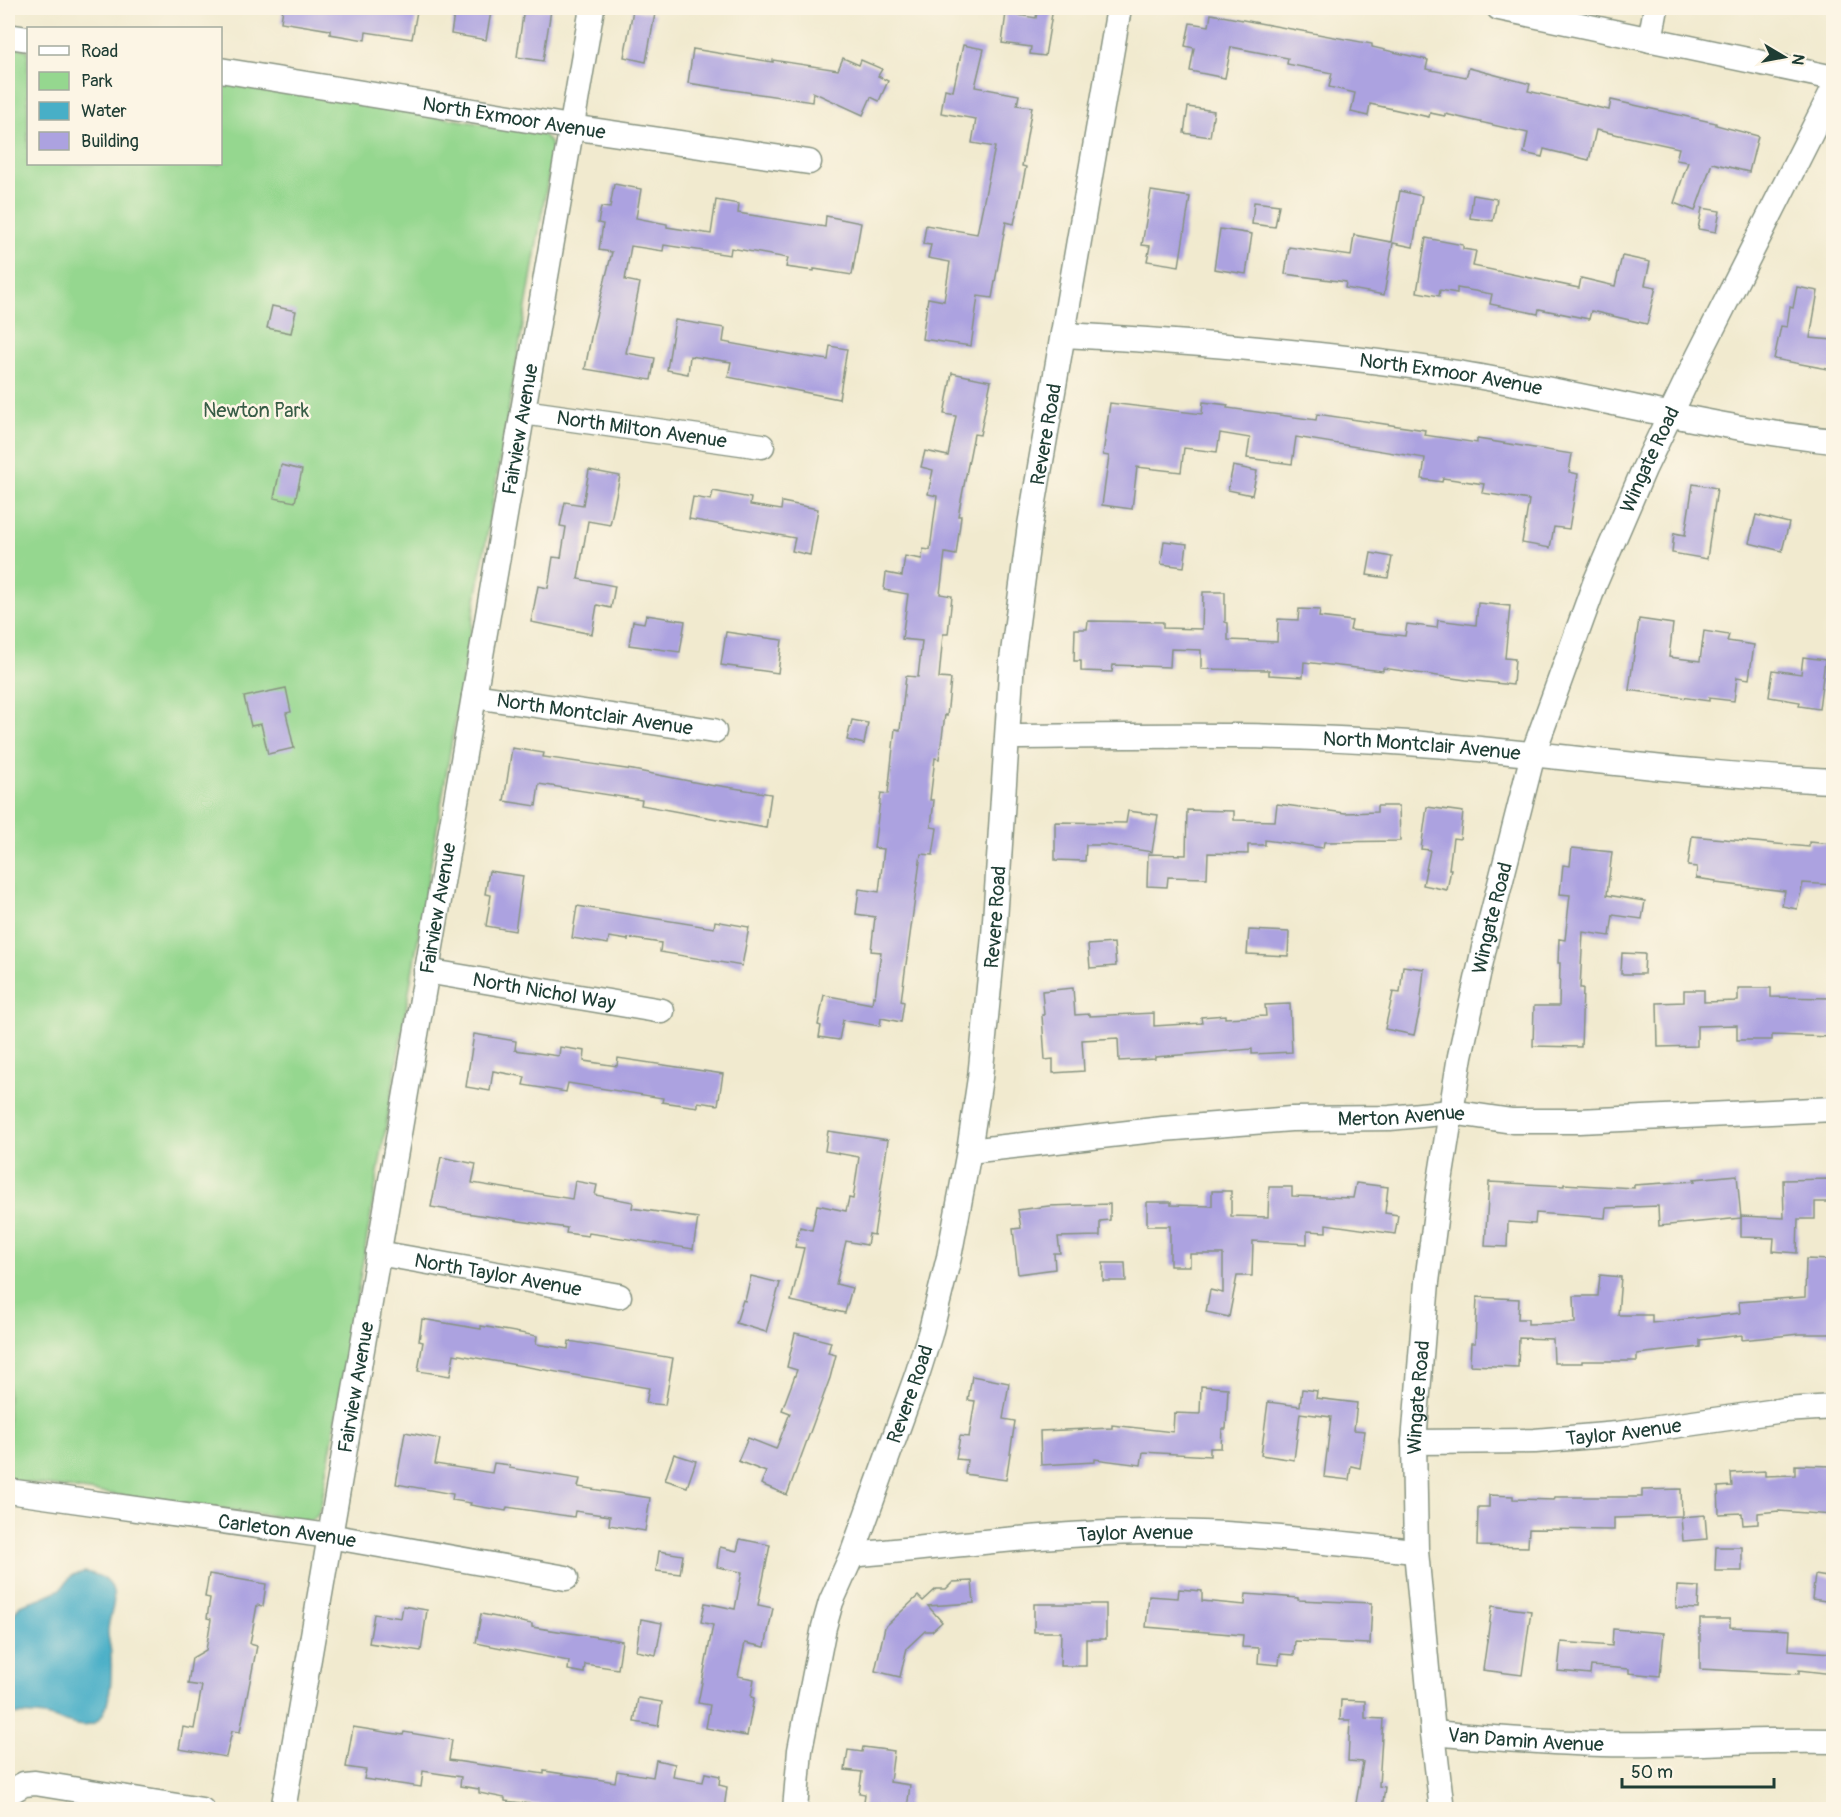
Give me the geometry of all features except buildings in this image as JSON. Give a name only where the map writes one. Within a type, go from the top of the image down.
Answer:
[{"type":"street","name":"Fairview Avenue","points":[[283,1809],[592,8]]},
{"type":"street","name":"Revere Road","points":[[795,1809],[800,1750],[824,1627],[831,1602],[852,1555],[930,1334],[949,1257],[969,1151],[984,1042],[1012,660],[1030,525],[1119,8]]},
{"type":"street","points":[[1499,8],[1833,78]]},
{"type":"street","points":[[1650,40],[1656,8]]},
{"type":"street","points":[[8,36],[27,39]]},
{"type":"street","name":"North Exmoor Avenue","points":[[222,70],[571,127],[809,162]]},
{"type":"street","name":"Wingate Road","points":[[1442,1809],[1432,1733],[1416,1551],[1414,1442],[1427,1282],[1451,1112],[1460,1056],[1486,939],[1533,754],[1595,583],[1670,414],[1833,88]]},
{"type":"street","name":"North Exmoor Avenue","points":[[1063,335],[1226,345],[1393,364],[1528,386],[1742,429],[1833,441]]},
{"type":"street","name":"North Milton Avenue","points":[[523,412],[762,446]]},
{"type":"street","name":"North Montclair Avenue","points":[[474,696],[714,731]]},
{"type":"street","name":"North Montclair Avenue","points":[[1008,737],[1281,737],[1407,743],[1742,776],[1833,781]]},
{"type":"street","name":"North Nichol Way","points":[[426,971],[662,1011]]},
{"type":"street","name":"Merton Avenue","points":[[969,1151],[1163,1129],[1291,1119],[1390,1118],[1451,1112],[1512,1121],[1579,1121],[1833,1109]]},
{"type":"street","name":"North Taylor Avenue","points":[[378,1253],[619,1296]]},
{"type":"street","name":"Taylor Avenue","points":[[1414,1442],[1535,1441],[1617,1434],[1784,1410],[1833,1407]]},
{"type":"street","name":"Carleton Avenue","points":[[8,1491],[330,1536],[566,1578]]},
{"type":"street","name":"Taylor Avenue","points":[[852,1555],[1079,1534],[1150,1532],[1241,1535],[1416,1551]]},
{"type":"street","name":"Van Damin Avenue","points":[[1432,1733],[1602,1744],[1833,1741]]},
{"type":"street","points":[[8,1793],[24,1784],[35,1782],[202,1809]]},
{"type":"green space","name":"Newton Park","points":[[8,46],[27,50],[27,165],[222,165],[222,80],[542,134],[549,141],[552,155],[321,1506],[317,1516],[310,1521],[8,1480]]},
{"type":"water","points":[[85,1572],[104,1579],[110,1584],[114,1594],[108,1627],[111,1682],[104,1712],[93,1724],[82,1726],[44,1716],[8,1714],[8,1635],[12,1617],[20,1605],[61,1589],[72,1575]]}]
